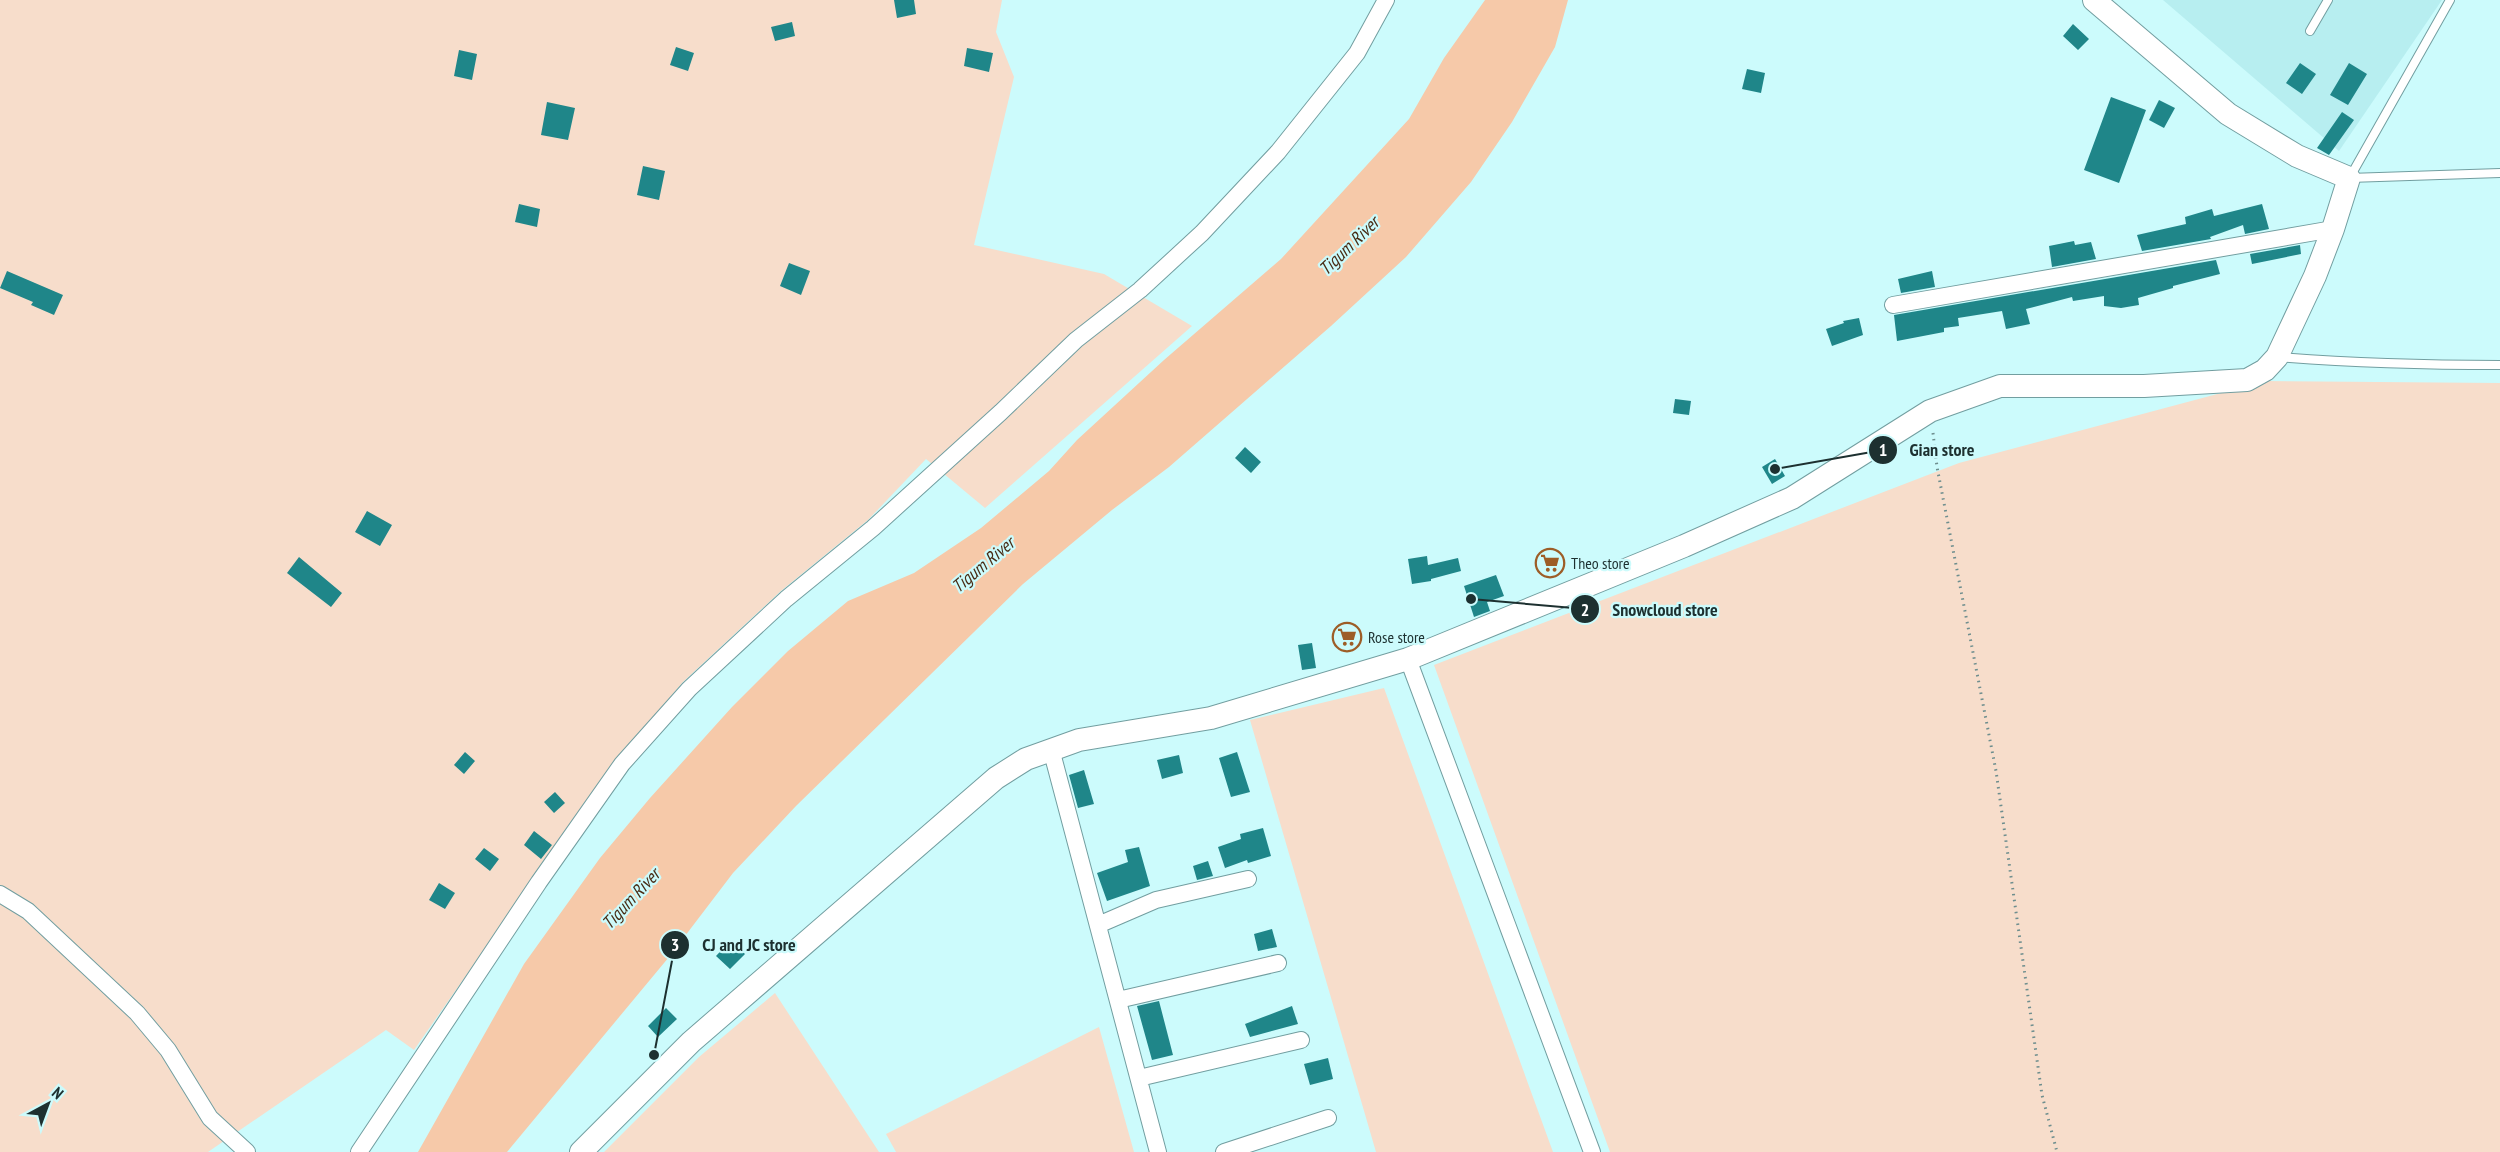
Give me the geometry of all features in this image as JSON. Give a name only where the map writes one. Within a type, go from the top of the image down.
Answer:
[{"type":"street","points":[[359,1152],[539,882],[622,764],[689,689],[786,599],[882,520],[1076,340],[1140,290],[1202,233],[1278,152],[1357,53],[1386,0]]},
{"type":"street","points":[[581,1152],[691,1042],[996,778],[1026,759],[1079,740],[1211,718],[1408,659],[1684,546],[1792,498],[1930,411],[2000,386],[2144,386],[2247,380],[2265,370],[2277,357],[2315,276],[2349,178],[2297,156],[2228,114],[2094,0]]},
{"type":"street","points":[[1893,305],[2333,229]]},
{"type":"street","points":[[1408,659],[1592,1152]]},
{"type":"street","points":[[1051,749],[1158,1152]]},
{"type":"street","points":[[1098,925],[1156,900],[1248,879]]},
{"type":"street","points":[[0,894],[28,911],[137,1013],[168,1050],[210,1118],[247,1152]]},
{"type":"street","points":[[1118,1000],[1278,963]]},
{"type":"street","points":[[1139,1078],[1301,1040]]},
{"type":"street","points":[[1224,1152],[1328,1118]]},
{"type":"lane","points":[[2310,31],[2328,0]]},
{"type":"lane","points":[[2349,178],[2450,0]]},
{"type":"lane","points":[[2349,178],[2500,173]]},
{"type":"lane","points":[[2277,357],[2334,362],[2500,365]]},
{"type":"path","points":[[1930,411],[1937,467],[1996,771],[2042,1095],[2057,1152]]},
{"type":"shaded area","points":[[0,0],[1002,0],[996,32],[1014,77],[974,245],[1104,274],[1192,326],[985,508],[926,459],[868,520],[781,591],[683,682],[619,757],[414,1050],[386,1030],[208,1152],[0,1152]]},
{"type":"shaded area","points":[[2163,0],[2442,0],[2339,151]]},
{"type":"shaded area","points":[[2266,381],[2500,383],[2500,1152],[1610,1152],[1434,665],[1959,463]]},
{"type":"shaded area","points":[[1384,688],[1553,1152],[1376,1152],[1250,720]]},
{"type":"shaded area","points":[[775,993],[879,1152],[604,1152],[699,1057]]},
{"type":"shaded area","points":[[1099,1027],[1134,1152],[896,1152],[886,1134]]},
{"type":"water","name":"Tigum River","points":[[1485,0],[1568,0],[1555,47],[1512,122],[1471,182],[1406,257],[1331,326],[1169,467],[1112,510],[1023,584],[796,806],[733,873],[669,957],[507,1152],[418,1152],[524,964],[600,858],[650,798],[732,707],[788,651],[848,601],[914,573],[981,528],[1049,471],[1077,440],[1164,360],[1281,259],[1409,119],[1444,58]]},
{"type":"building","points":[[894,0],[914,0],[916,14],[897,18]]},
{"type":"building","points":[[792,22],[795,36],[775,41],[771,27]]},
{"type":"building","points":[[2073,24],[2089,39],[2078,50],[2063,36]]},
{"type":"building","points":[[676,47],[694,53],[688,71],[670,65]]},
{"type":"building","points":[[967,48],[993,53],[989,72],[964,66]]},
{"type":"building","points":[[459,50],[477,54],[472,80],[454,76]]},
{"type":"building","points":[[2300,63],[2316,74],[2302,94],[2286,83]]},
{"type":"building","points":[[2349,63],[2367,74],[2348,105],[2330,95]]},
{"type":"building","points":[[1747,69],[1765,73],[1761,93],[1742,89]]},
{"type":"building","points":[[2111,97],[2146,110],[2119,183],[2084,170]]},
{"type":"building","points":[[2159,100],[2175,108],[2164,128],[2149,120]]},
{"type":"building","points":[[547,102],[575,108],[568,140],[541,135]]},
{"type":"building","points":[[2342,112],[2354,120],[2329,155],[2317,148]]},
{"type":"building","points":[[643,166],[665,171],[659,200],[637,195]]},
{"type":"building","points":[[519,204],[540,209],[537,227],[515,222]]},
{"type":"building","points":[[2262,204],[2269,229],[2245,234],[2243,225],[2210,237],[2211,239],[2142,251],[2137,235],[2186,224],[2185,217],[2212,209],[2214,216]]},
{"type":"building","points":[[2074,241],[2075,245],[2091,242],[2096,259],[2052,267],[2049,246]]},
{"type":"building","points":[[2300,245],[2301,254],[2252,264],[2250,254]]},
{"type":"building","points":[[2216,260],[2220,274],[2138,298],[2139,305],[2121,308],[2104,306],[2104,296],[2073,301],[2072,297],[2026,309],[2030,324],[2006,329],[2002,311],[1958,318],[1959,326],[1944,328],[1944,332],[1897,341],[1894,315]]},
{"type":"building","points":[[789,263],[810,271],[801,295],[780,286]]},
{"type":"building","points":[[7,271],[63,295],[54,315],[31,305],[33,302],[0,288]]},
{"type":"building","points":[[1932,271],[1935,287],[1901,293],[1898,279]]},
{"type":"building","points":[[1859,318],[1863,335],[1832,346],[1826,329],[1844,323],[1843,321]]},
{"type":"building","points":[[1675,399],[1691,401],[1689,415],[1673,413]]},
{"type":"building","points":[[1245,447],[1261,462],[1251,473],[1235,458]]},
{"type":"building","points":[[1775,459],[1785,476],[1772,484],[1762,467]]},
{"type":"building","points":[[367,511],[392,525],[380,546],[355,532]]},
{"type":"building","points":[[1427,556],[1428,565],[1458,558],[1461,571],[1431,579],[1431,581],[1412,584],[1408,559]]},
{"type":"building","points":[[299,557],[342,593],[331,607],[287,573]]},
{"type":"building","points":[[1496,575],[1504,596],[1487,602],[1490,611],[1474,617],[1464,586]]},
{"type":"building","points":[[1312,643],[1316,668],[1302,670],[1298,645]]},
{"type":"building","points":[[465,752],[475,761],[464,774],[454,765]]},
{"type":"building","points":[[1237,752],[1250,792],[1231,797],[1219,758]]},
{"type":"building","points":[[1179,755],[1183,773],[1162,779],[1157,760]]},
{"type":"building","points":[[1084,770],[1094,804],[1078,808],[1069,775]]},
{"type":"building","points":[[555,792],[565,803],[554,813],[544,802]]},
{"type":"building","points":[[1263,828],[1271,856],[1248,863],[1247,860],[1225,868],[1218,847],[1241,839],[1240,834]]},
{"type":"building","points":[[534,831],[552,845],[541,859],[524,845]]},
{"type":"building","points":[[1139,847],[1150,886],[1107,901],[1097,873],[1128,862],[1125,850]]},
{"type":"building","points":[[484,848],[499,859],[490,871],[475,859]]},
{"type":"building","points":[[1208,861],[1213,876],[1197,880],[1193,866]]},
{"type":"building","points":[[439,883],[455,893],[445,909],[429,900]]},
{"type":"building","points":[[1272,929],[1277,947],[1258,951],[1254,934]]},
{"type":"building","points":[[731,940],[745,954],[730,969],[716,956]]},
{"type":"building","points":[[1159,1001],[1173,1055],[1152,1060],[1137,1006]]},
{"type":"building","points":[[1292,1006],[1298,1024],[1250,1037],[1245,1024]]},
{"type":"building","points":[[666,1008],[677,1019],[658,1037],[648,1026]]},
{"type":"building","points":[[1328,1058],[1333,1079],[1310,1085],[1304,1064]]},
{"type":"place","name":"Gian store","points":[[1775,469]]},
{"type":"place","name":"Theo store","points":[[1550,563]]},
{"type":"place","name":"Snowcloud store","points":[[1471,599]]},
{"type":"place","name":"Rose store","points":[[1347,637]]},
{"type":"place","name":"CJ and JC store","points":[[654,1055]]}]
